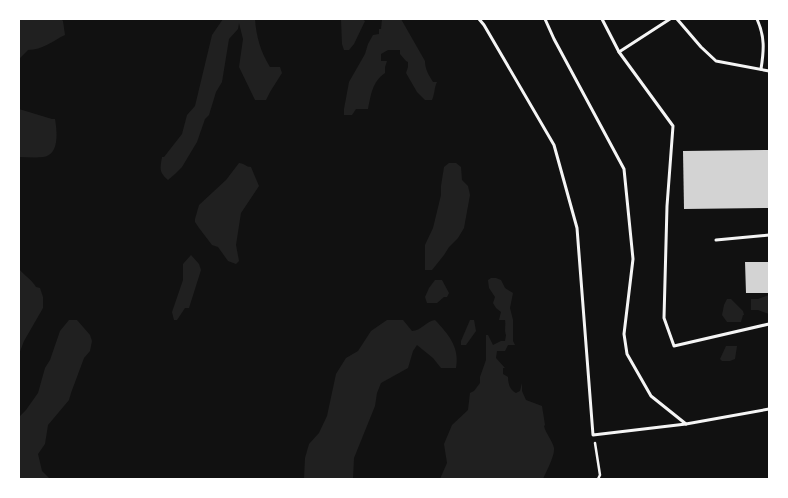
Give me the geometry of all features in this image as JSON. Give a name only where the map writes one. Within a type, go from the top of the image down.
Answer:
[{"type":"lane","points":[[479,19],[554,145],[577,228],[593,435],[686,424],[769,409]]},
{"type":"lane","points":[[545,19],[624,169],[633,259],[624,334],[627,354],[651,396],[686,424]]},
{"type":"lane","points":[[602,19],[619,52],[673,126],[667,206],[664,318],[674,346],[769,324]]},
{"type":"lane","points":[[619,52],[670,19]]},
{"type":"lane","points":[[677,19],[716,61],[769,71]]},
{"type":"lane","points":[[757,19],[764,41],[761,69]]},
{"type":"lane","points":[[716,240],[769,235]]},
{"type":"path","points":[[593,435],[600,475],[598,479]]},
{"type":"shaded area","points":[[19,19],[61,19],[65,35],[43,47],[28,50],[19,59]]},
{"type":"shaded area","points":[[223,19],[255,19],[256,32],[267,62],[270,67],[280,67],[282,73],[266,100],[255,100],[239,67],[243,39],[239,23],[238,29],[229,39],[222,82],[216,92],[209,115],[205,119],[197,142],[182,167],[168,180],[161,170],[162,157],[164,157],[182,134],[187,115],[195,106],[212,35]]},
{"type":"shaded area","points":[[341,19],[362,19],[365,21],[349,50],[344,50],[342,44]]},
{"type":"shaded area","points":[[382,19],[401,19],[425,61],[426,70],[430,77],[433,82],[437,82],[434,95],[432,100],[425,100],[417,92],[406,73],[408,62],[400,54],[400,50],[388,50],[381,54],[381,61],[387,61],[385,73],[377,80],[371,94],[368,109],[356,109],[352,115],[344,115],[349,82],[365,54],[373,35],[379,34]]},
{"type":"shaded area","points":[[19,109],[55,119],[56,142],[52,152],[48,155],[19,157]]},
{"type":"shaded area","points":[[239,163],[251,167],[259,186],[241,213],[236,245],[239,261],[236,264],[228,261],[218,247],[212,245],[195,222],[195,219],[199,205],[226,180]]},
{"type":"shaded area","points":[[449,163],[456,163],[461,167],[462,180],[468,186],[470,195],[464,228],[432,270],[425,270],[425,245],[433,228],[441,195],[444,167]]},
{"type":"shaded area","points":[[191,255],[199,264],[201,270],[189,308],[185,308],[177,320],[174,320],[172,312],[183,280],[183,264]]},
{"type":"shaded area","points":[[19,269],[36,287],[40,288],[43,297],[43,308],[24,341],[19,354]]},
{"type":"shaded area","points":[[491,278],[501,280],[505,288],[513,293],[510,308],[515,345],[508,345],[505,351],[497,351],[496,358],[505,368],[503,368],[503,374],[508,377],[512,390],[516,393],[520,391],[522,383],[522,391],[526,400],[542,406],[544,426],[554,448],[552,459],[543,479],[440,479],[447,463],[444,444],[452,425],[468,410],[470,393],[480,383],[480,377],[486,360],[486,335],[488,335],[493,345],[505,341],[505,320],[499,320],[501,312],[493,303],[495,297],[489,288],[488,280]]},
{"type":"shaded area","points":[[435,280],[442,280],[449,293],[447,297],[444,297],[437,303],[427,303],[425,297]]},
{"type":"shaded area","points":[[769,295],[769,314],[758,310],[751,310],[751,299],[758,299]]},
{"type":"shaded area","points":[[727,299],[731,299],[743,311],[744,315],[741,322],[727,322],[722,315]]},
{"type":"shaded area","points":[[69,320],[77,320],[90,335],[92,341],[90,351],[84,358],[69,400],[48,425],[45,444],[38,454],[42,471],[50,479],[19,479],[19,417],[38,393],[45,368],[50,360],[60,331]]},
{"type":"shaded area","points":[[387,320],[403,320],[412,331],[415,331],[435,320],[455,347],[456,368],[441,368],[433,358],[417,345],[413,351],[408,368],[381,383],[375,406],[354,458],[353,479],[304,479],[305,458],[309,444],[319,433],[327,416],[336,374],[346,358],[358,351],[371,331]]},
{"type":"shaded area","points":[[470,320],[474,320],[476,331],[466,345],[461,345],[461,341]]},
{"type":"shaded area","points":[[726,346],[737,346],[735,359],[722,361],[720,359]]},
{"type":"building","points":[[769,150],[769,208],[684,209],[683,151]]},
{"type":"building","points":[[745,262],[769,262],[769,293],[746,293]]}]
